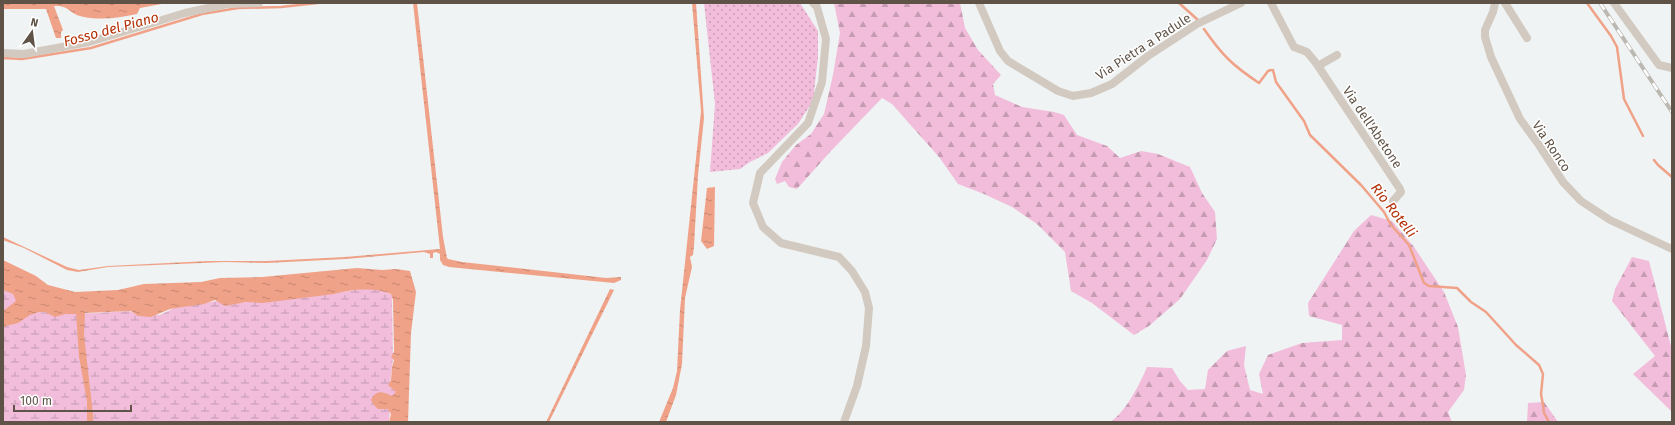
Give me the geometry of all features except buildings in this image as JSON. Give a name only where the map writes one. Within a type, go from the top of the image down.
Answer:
[{"type":"street","points":[[3,53],[24,54],[89,42],[185,13],[227,4],[259,3]]},
{"type":"street","points":[[813,3],[817,7],[826,39],[822,82],[808,122],[760,174],[753,203],[763,227],[781,243],[838,257],[852,271],[865,292],[869,308],[866,346],[858,386],[844,422]]},
{"type":"street","name":"Via Pietra a Padule","points":[[979,3],[1000,51],[1008,61],[1058,91],[1073,96],[1091,93],[1112,84],[1148,56],[1197,24],[1241,3]]},
{"type":"street","name":"Via dell'Abetone","points":[[1271,3],[1294,47],[1307,52],[1318,66],[1400,189],[1401,192],[1393,201]]},
{"type":"street","name":"Via Ronco","points":[[1495,3],[1493,12],[1485,30],[1485,37],[1491,56],[1520,119],[1563,182],[1581,201],[1610,220],[1672,249]]},
{"type":"street","points":[[1505,3],[1527,38]]},
{"type":"street","points":[[1614,3],[1659,65],[1672,68]]},
{"type":"street","points":[[1318,66],[1336,55]]},
{"type":"green space","points":[[704,3],[800,3],[818,31],[818,57],[813,101],[798,124],[768,153],[740,169],[710,172],[715,104]]},
{"type":"green space","points":[[834,3],[960,3],[965,28],[978,50],[1001,75],[993,84],[995,95],[1022,107],[1064,115],[1077,135],[1107,146],[1120,158],[1141,151],[1158,154],[1190,167],[1202,193],[1215,212],[1217,239],[1207,260],[1180,299],[1149,326],[1134,335],[1092,303],[1071,291],[1065,252],[1037,224],[1012,207],[958,184],[939,157],[892,104],[882,98],[797,189],[789,187],[785,181],[777,184],[775,179],[782,162],[796,145],[811,134],[824,114],[833,75],[840,33]]},
{"type":"green space","points":[[1371,215],[1392,221],[1414,247],[1444,292],[1458,327],[1466,375],[1464,390],[1448,412],[1452,422],[1110,422],[1116,418],[1126,405],[1136,390],[1147,367],[1172,368],[1188,390],[1205,389],[1208,370],[1227,351],[1246,346],[1244,365],[1250,390],[1263,394],[1259,374],[1268,355],[1302,343],[1342,340],[1342,325],[1309,316],[1308,303],[1354,231]]},
{"type":"green space","points":[[1632,257],[1649,261],[1672,350],[1672,412],[1633,374],[1655,356],[1612,301],[1615,289]]},
{"type":"green space","points":[[378,288],[392,295],[393,359],[390,384],[397,391],[390,410],[389,422],[3,422],[3,290],[12,293],[40,312],[79,314],[129,311],[140,315],[160,315],[174,308],[217,301],[225,304],[314,296]]},
{"type":"green space","points":[[1544,402],[1558,422],[1527,422],[1528,403]]},
{"type":"water","points":[[3,3],[167,3],[140,8],[137,14],[101,19],[87,18],[76,15],[66,8],[54,6],[63,30],[61,32],[61,38],[56,38],[46,9],[3,9]]},
{"type":"water","points":[[413,3],[417,3],[443,237],[447,258],[462,262],[606,278],[621,277],[621,280],[614,283],[449,267],[443,265],[440,260],[440,254],[436,252],[433,253],[433,258],[430,258],[430,254],[424,252],[346,259],[266,263],[225,262],[108,267],[78,272],[67,270],[24,248],[3,240],[3,237],[67,267],[79,270],[108,266],[208,261],[267,261],[345,257],[440,249]]},
{"type":"water","points":[[692,3],[696,3],[704,118],[698,175],[694,246],[693,255],[690,257],[692,267],[685,298],[682,364],[676,395],[666,422],[659,422],[673,388],[677,371],[680,310],[701,111]]},
{"type":"water","points":[[715,187],[714,246],[707,249],[701,241],[707,188]]},
{"type":"water","points":[[3,260],[36,276],[48,285],[75,292],[118,290],[144,284],[201,282],[220,278],[262,277],[357,268],[382,270],[396,269],[410,271],[416,292],[411,333],[408,422],[389,422],[391,414],[388,409],[378,409],[371,400],[375,394],[380,392],[392,396],[396,392],[388,385],[391,380],[394,360],[391,357],[394,352],[393,300],[391,294],[385,292],[378,290],[363,290],[263,303],[246,302],[225,306],[215,300],[204,304],[170,309],[151,317],[138,316],[131,311],[85,313],[84,335],[93,414],[93,422],[87,422],[87,401],[79,357],[76,314],[65,314],[55,317],[45,312],[39,312],[30,315],[18,323],[3,328],[3,311],[16,301],[13,294],[3,290]]},
{"type":"water","points":[[610,289],[614,290],[549,422],[546,422]]},
{"type":"waterway","name":"Fosso del Piano","points":[[3,58],[22,59],[91,48],[202,14],[238,8],[281,7],[318,3]]},
{"type":"waterway","name":"Rio Rotelli","points":[[1179,3],[1198,20]]},
{"type":"waterway","points":[[1587,3],[1611,36],[1617,47],[1624,99],[1643,136]]},
{"type":"waterway","name":"Rio Rotelli","points":[[1204,29],[1216,46],[1228,59],[1259,83],[1268,71],[1271,70]]},
{"type":"waterway","name":"Rio Rotelli","points":[[1273,70],[1276,82],[1304,121],[1310,135],[1361,185],[1384,212],[1391,225],[1409,245],[1424,283],[1429,286],[1457,288],[1471,302],[1486,312],[1516,345],[1539,365],[1543,374],[1541,394],[1544,413],[1549,422]]},
{"type":"waterway","points":[[1654,160],[1672,177]]},
{"type":"railway","points":[[1600,3],[1672,112]]}]
